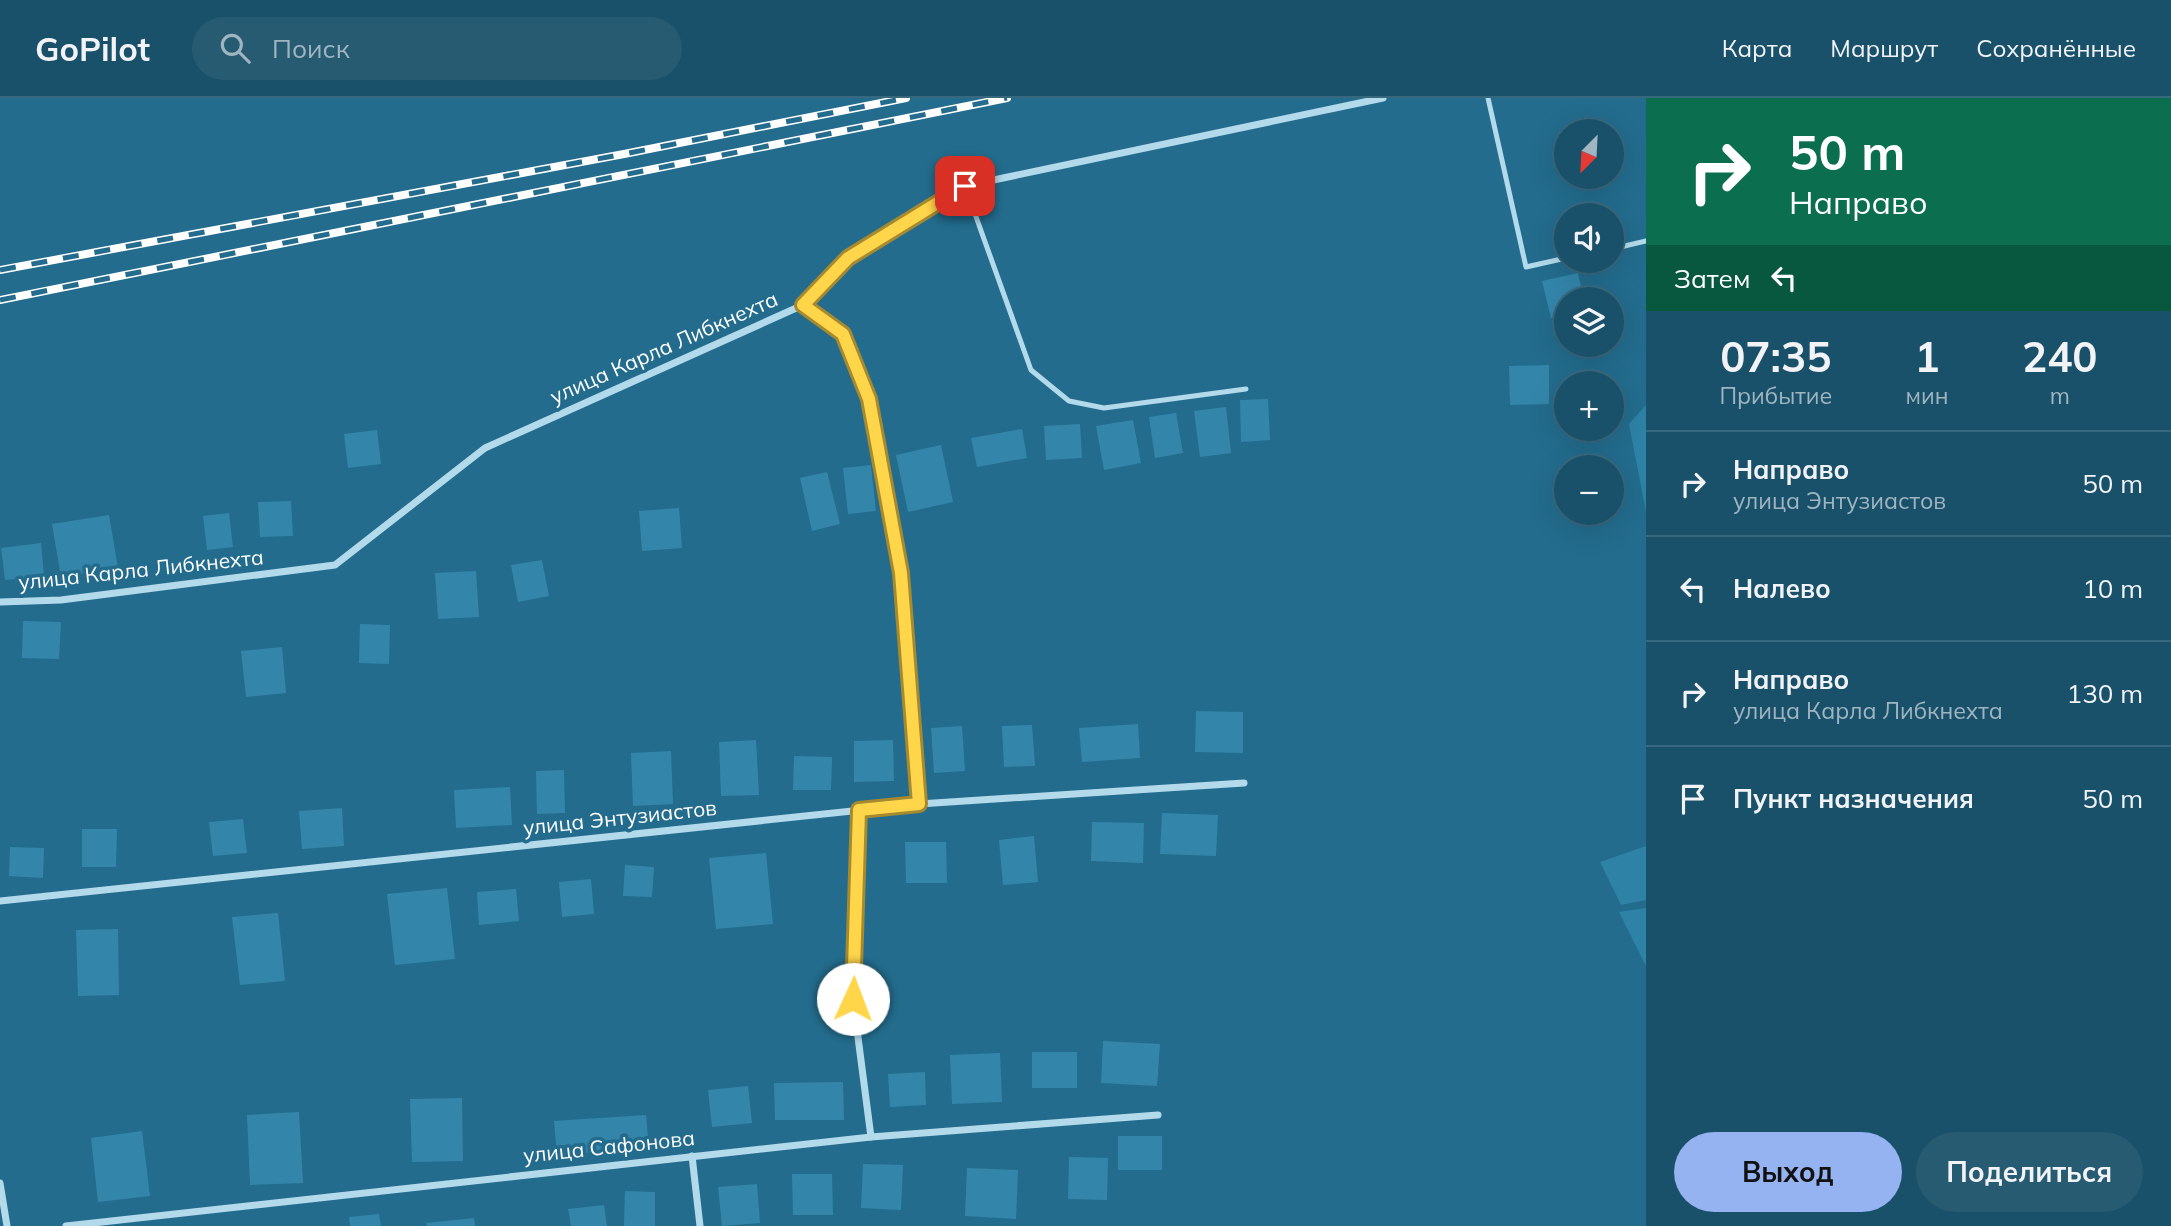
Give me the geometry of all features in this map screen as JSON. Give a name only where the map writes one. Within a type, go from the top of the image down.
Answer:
[{"type":"street","name":"улица Карла Либкнехта","points":[[0,602],[61,600],[335,565],[485,448],[803,305],[848,258],[965,186],[1383,98]]},
{"type":"street","points":[[803,305],[843,334],[869,399],[901,573],[919,804]]},
{"type":"street","name":"улица Энтузиастов","points":[[0,901],[919,804],[1244,783]]},
{"type":"street","points":[[859,810],[853,999],[871,1137]]},
{"type":"street","name":"улица Сафонова","points":[[66,1226],[871,1137],[1158,1115]]},
{"type":"street","points":[[692,1156],[700,1226]]},
{"type":"street","points":[[0,1183],[7,1226]]},
{"type":"lane","points":[[1488,98],[1526,267],[1554,261]]},
{"type":"lane","points":[[965,186],[1031,370],[1069,401],[1104,408],[1247,389]]},
{"type":"lane","points":[[1624,246],[1646,241]]},
{"type":"shaded area","points":[[1646,405],[1646,512],[1629,424]]},
{"type":"shaded area","points":[[1646,846],[1646,900],[1621,905],[1600,862]]},
{"type":"shaded area","points":[[1646,908],[1646,966],[1619,912]]},
{"type":"building","points":[[1578,273],[1581,287],[1554,287],[1554,317],[1551,318],[1542,281]]},
{"type":"building","points":[[1549,365],[1549,404],[1510,405],[1509,366]]},
{"type":"building","points":[[1268,399],[1270,440],[1241,442],[1240,400]]},
{"type":"building","points":[[1226,407],[1231,453],[1200,457],[1194,411]]},
{"type":"building","points":[[1176,413],[1183,453],[1155,458],[1149,417]]},
{"type":"building","points":[[1133,420],[1141,463],[1104,470],[1096,426]]},
{"type":"building","points":[[1080,424],[1082,458],[1046,460],[1044,426]]},
{"type":"building","points":[[1022,429],[1027,458],[977,467],[971,438]]},
{"type":"building","points":[[377,430],[381,464],[348,468],[344,434]]},
{"type":"building","points":[[941,445],[953,502],[908,512],[896,455]]},
{"type":"building","points":[[871,465],[876,511],[848,514],[843,468]]},
{"type":"building","points":[[827,472],[840,524],[812,531],[800,478]]},
{"type":"building","points":[[291,501],[293,536],[260,537],[258,502]]},
{"type":"building","points":[[679,508],[682,548],[642,551],[639,511]]},
{"type":"building","points":[[229,513],[233,547],[207,550],[203,516]]},
{"type":"building","points":[[109,515],[118,568],[61,577],[52,524]]},
{"type":"building","points":[[41,543],[44,576],[5,580],[1,548]]},
{"type":"building","points":[[542,560],[549,596],[518,602],[511,565]]},
{"type":"building","points":[[476,571],[479,617],[438,619],[435,573]]},
{"type":"building","points":[[23,621],[61,622],[59,659],[22,658]]},
{"type":"building","points":[[360,624],[390,625],[389,664],[359,663]]},
{"type":"building","points":[[282,647],[286,693],[246,697],[241,651]]},
{"type":"building","points":[[1196,711],[1243,712],[1243,753],[1195,752]]},
{"type":"building","points":[[1138,724],[1140,758],[1082,762],[1079,728]]},
{"type":"building","points":[[1032,725],[1035,766],[1004,767],[1002,726]]},
{"type":"building","points":[[962,726],[965,771],[934,773],[931,728]]},
{"type":"building","points":[[756,740],[759,795],[721,796],[719,742]]},
{"type":"building","points":[[893,740],[894,781],[854,782],[854,741]]},
{"type":"building","points":[[671,751],[673,804],[633,806],[631,753]]},
{"type":"building","points":[[794,756],[832,757],[831,790],[793,790]]},
{"type":"building","points":[[564,770],[565,813],[537,814],[536,771]]},
{"type":"building","points":[[510,787],[512,825],[456,828],[454,790]]},
{"type":"building","points":[[342,808],[344,846],[302,849],[299,811]]},
{"type":"building","points":[[1162,813],[1218,815],[1216,856],[1160,854]]},
{"type":"building","points":[[243,819],[247,853],[213,856],[209,822]]},
{"type":"building","points":[[1092,822],[1144,823],[1143,863],[1091,861]]},
{"type":"building","points":[[82,829],[117,829],[116,867],[82,867]]},
{"type":"building","points":[[1034,836],[1038,882],[1003,885],[999,840]]},
{"type":"building","points":[[905,842],[946,842],[947,883],[906,883]]},
{"type":"building","points":[[10,847],[44,848],[43,878],[9,876]]},
{"type":"building","points":[[766,853],[773,924],[716,929],[709,858]]},
{"type":"building","points":[[625,865],[654,867],[652,897],[623,896]]},
{"type":"building","points":[[591,879],[594,914],[562,917],[559,882]]},
{"type":"building","points":[[447,888],[455,959],[395,965],[387,894]]},
{"type":"building","points":[[516,889],[519,921],[479,925],[477,892]]},
{"type":"building","points":[[278,913],[285,981],[240,985],[232,917]]},
{"type":"building","points":[[118,929],[119,995],[78,996],[76,930]]},
{"type":"building","points":[[1103,1041],[1160,1044],[1157,1086],[1101,1083]]},
{"type":"building","points":[[1032,1052],[1077,1052],[1077,1088],[1032,1088]]},
{"type":"building","points":[[1000,1053],[1002,1102],[952,1104],[950,1055]]},
{"type":"building","points":[[925,1072],[926,1105],[890,1107],[888,1074]]},
{"type":"building","points":[[843,1082],[844,1120],[775,1120],[774,1083]]},
{"type":"building","points":[[748,1086],[752,1123],[712,1127],[708,1090]]},
{"type":"building","points":[[462,1098],[463,1161],[412,1162],[410,1099]]},
{"type":"building","points":[[299,1112],[303,1183],[250,1185],[247,1115]]},
{"type":"building","points":[[646,1115],[649,1148],[557,1155],[554,1121]]},
{"type":"building","points":[[142,1131],[150,1196],[98,1202],[91,1138]]},
{"type":"building","points":[[1118,1136],[1162,1136],[1162,1170],[1118,1170]]},
{"type":"building","points":[[1069,1157],[1108,1158],[1107,1200],[1068,1199]]},
{"type":"building","points":[[863,1164],[903,1165],[901,1210],[861,1208]]},
{"type":"building","points":[[967,1168],[1018,1170],[1016,1219],[965,1216]]},
{"type":"building","points":[[792,1174],[832,1174],[833,1215],[793,1215]]},
{"type":"building","points":[[757,1184],[760,1223],[722,1226],[718,1187]]},
{"type":"building","points":[[625,1191],[655,1192],[655,1226],[624,1226]]},
{"type":"building","points":[[604,1205],[607,1226],[571,1226],[568,1209]]},
{"type":"building","points":[[379,1214],[381,1226],[350,1226],[349,1217]]},
{"type":"building","points":[[474,1218],[475,1226],[427,1226],[426,1223]]},
{"type":"railway","points":[[0,270],[624,154],[906,98]]},
{"type":"railway","points":[[0,300],[1007,98]]},
{"type":"route","points":[[853,999],[859,810],[919,804],[901,573],[869,399],[843,334],[803,305],[848,258],[965,186]]}]
